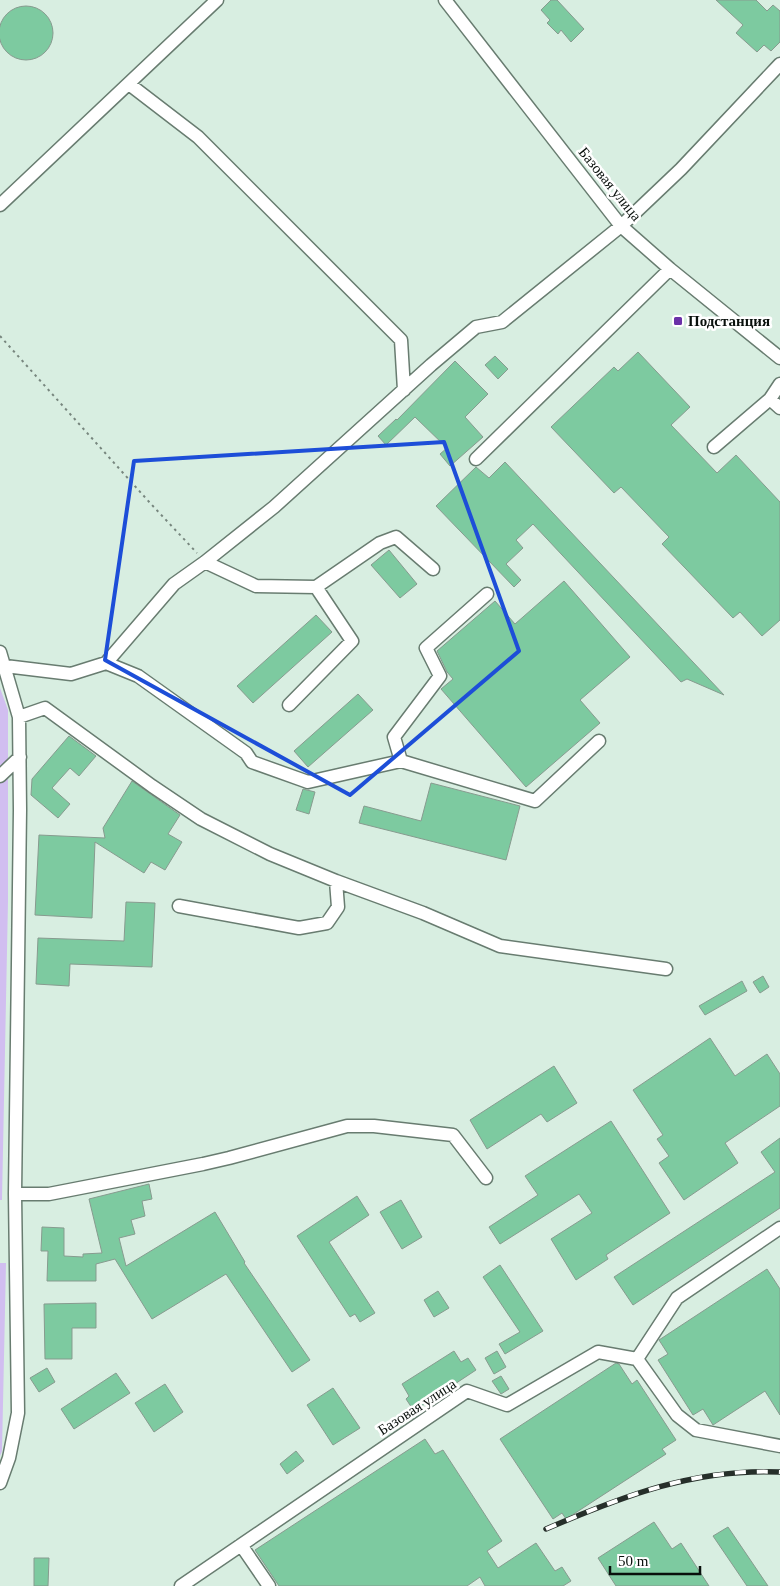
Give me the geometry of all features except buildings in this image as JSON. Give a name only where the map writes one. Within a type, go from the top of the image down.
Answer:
[{"type":"street","points":[[0,204],[217,0]]},
{"type":"street","name":"Базовая улица","points":[[445,0],[621,226],[670,269],[780,358]]},
{"type":"street","points":[[5,666],[71,674],[106,663],[174,584],[274,507],[476,327],[502,322],[621,226],[681,169],[780,64]]},
{"type":"street","points":[[129,84],[198,137],[401,340],[404,390]]},
{"type":"street","points":[[476,459],[670,269]]},
{"type":"street","points":[[714,447],[770,399],[780,384]]},
{"type":"street","points":[[770,399],[780,408]]},
{"type":"street","points":[[205,562],[256,586],[316,587],[380,543],[396,537],[433,569]]},
{"type":"street","points":[[289,706],[352,641],[316,587]]},
{"type":"street","points":[[401,761],[394,736],[440,676],[426,648],[487,594]]},
{"type":"street","points":[[0,652],[19,717],[20,757],[16,1194],[18,1413],[10,1458],[0,1484]]},
{"type":"street","points":[[106,663],[138,676],[246,753],[252,762],[308,782],[401,761],[535,801],[599,741]]},
{"type":"street","points":[[19,717],[45,708],[152,786],[201,819],[270,854],[423,913],[500,946],[666,970]]},
{"type":"street","points":[[0,776],[20,757]]},
{"type":"street","points":[[179,906],[299,928],[327,924],[338,908],[336,881]]},
{"type":"street","points":[[16,1194],[49,1194],[203,1164],[347,1126],[374,1126],[453,1135],[486,1178]]},
{"type":"street","points":[[780,1228],[676,1298],[637,1358],[677,1416],[696,1430],[780,1446]]},
{"type":"street","name":"Базовая улица","points":[[181,1586],[467,1391],[507,1404],[598,1352],[637,1358]]},
{"type":"street","points":[[241,1545],[269,1586]]},
{"type":"path","points":[[0,336],[205,562]]},
{"type":"highlighted area","points":[[444,442],[519,651],[350,795],[105,660],[134,461]]},
{"type":"shaded area","points":[[0,688],[8,710],[8,901],[2,1200],[0,1200]]},
{"type":"shaded area","points":[[0,1263],[6,1263],[2,1451],[0,1456]]},
{"type":"railway","points":[[546,1529],[631,1495],[660,1487],[718,1475],[780,1472]]},
{"type":"place","name":"Подстанция","points":[[678,321]]}]
